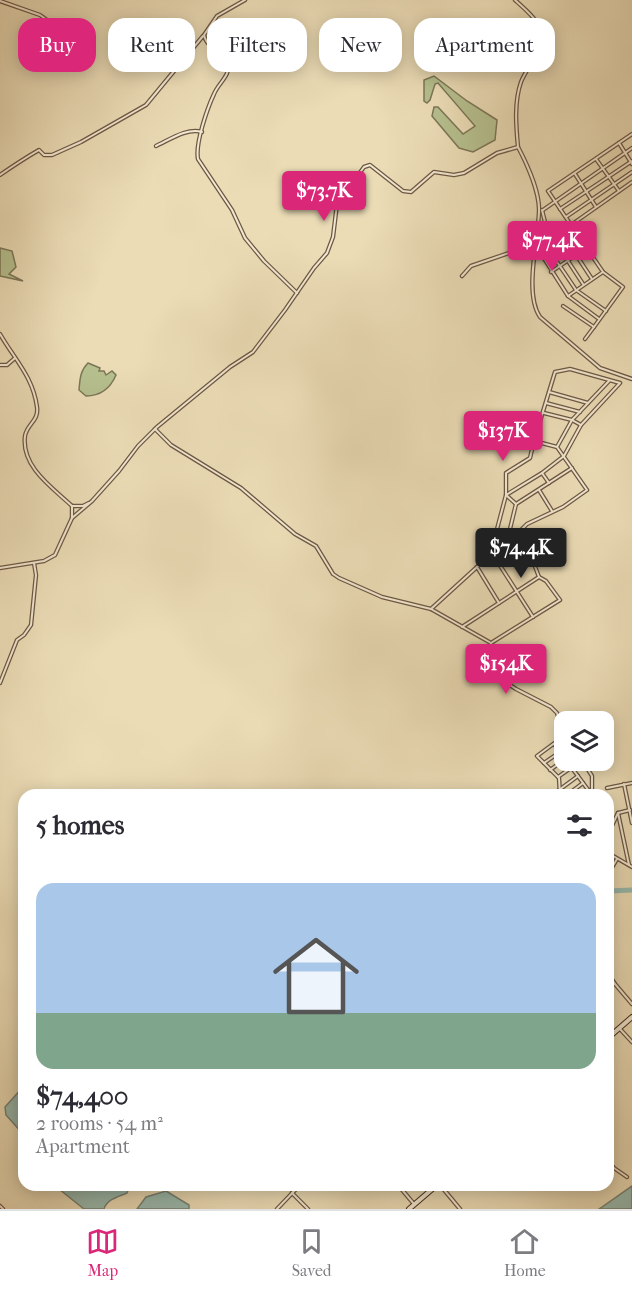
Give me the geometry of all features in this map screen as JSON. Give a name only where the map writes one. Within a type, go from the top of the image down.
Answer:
[{"type":"main road","points":[[614,1033],[632,1017]]},
{"type":"main road","points":[[409,1209],[431,1191]]},
{"type":"street","points":[[0,175],[13,164],[20,163],[39,150],[44,155],[51,155],[81,142],[146,105],[218,16],[242,4],[245,0]]},
{"type":"street","points":[[515,0],[528,12],[543,33],[542,42],[526,70],[518,94],[516,132],[518,147],[529,171],[545,222],[538,249],[568,296],[600,320]]},
{"type":"street","points":[[0,2],[44,18]]},
{"type":"street","points":[[204,35],[204,39],[210,46],[229,61],[229,67],[223,83],[212,97],[197,152],[198,159],[232,210],[245,238],[264,261],[297,293]]},
{"type":"street","points":[[156,146],[187,132],[196,130],[202,132]]},
{"type":"street","points":[[585,339],[623,287],[603,272],[548,191],[632,134]]},
{"type":"street","points":[[560,209],[632,162],[619,143]]},
{"type":"street","points":[[72,518],[92,501],[155,429],[230,367],[253,352],[330,248],[337,204],[367,165],[373,167],[403,191],[411,192],[434,172],[454,175],[464,173],[497,153],[518,147]]},
{"type":"street","points":[[632,147],[541,210],[535,244],[533,292],[538,313],[600,368],[632,379]]},
{"type":"street","points":[[596,159],[619,191]]},
{"type":"street","points":[[566,217],[632,172]]},
{"type":"street","points":[[574,173],[596,207]]},
{"type":"street","points":[[538,249],[632,182]]},
{"type":"street","points":[[561,232],[592,279]]},
{"type":"street","points":[[553,238],[584,284]]},
{"type":"street","points":[[462,276],[471,266],[535,244]]},
{"type":"street","points":[[545,244],[576,290],[606,311]]},
{"type":"street","points":[[551,272],[576,255]]},
{"type":"street","points":[[568,296],[603,272]]},
{"type":"street","points":[[563,306],[594,327]]},
{"type":"street","points":[[0,334],[28,376],[37,409],[37,417],[25,435],[28,458],[48,485],[72,506],[83,506],[92,501]]},
{"type":"street","points":[[0,365],[7,366],[15,358]]},
{"type":"street","points":[[430,609],[491,552],[506,495],[506,472],[530,458],[555,372],[570,369],[620,383]]},
{"type":"street","points":[[506,495],[542,473],[564,456],[581,425],[626,377]]},
{"type":"street","points":[[557,447],[572,420],[610,380]]},
{"type":"street","points":[[549,392],[588,403]]},
{"type":"street","points":[[546,403],[580,412]]},
{"type":"street","points":[[543,413],[572,420],[581,425]]},
{"type":"street","points":[[155,429],[171,445],[241,488],[295,534],[316,546],[333,574],[382,597],[430,609],[491,643]]},
{"type":"street","points":[[496,536],[521,530],[527,524],[563,507],[587,490],[557,447],[534,441]]},
{"type":"street","points":[[509,533],[516,504],[572,468]]},
{"type":"street","points":[[542,473],[549,483]]},
{"type":"street","points":[[539,489],[552,511]]},
{"type":"street","points":[[506,495],[516,504]]},
{"type":"street","points":[[0,568],[34,563],[55,555],[72,518],[72,506]]},
{"type":"street","points":[[521,530],[539,577],[546,581],[561,600],[491,643],[484,668],[555,711]]},
{"type":"street","points":[[494,556],[527,547]]},
{"type":"street","points":[[491,552],[533,616]]},
{"type":"street","points":[[0,683],[17,640],[31,626],[36,588],[34,563]]},
{"type":"street","points":[[477,567],[499,603]]},
{"type":"street","points":[[462,627],[539,577]]},
{"type":"street","points":[[554,744],[537,756],[558,777],[559,789]]},
{"type":"street","points":[[544,763],[554,756]]},
{"type":"street","points":[[550,770],[554,767]]},
{"type":"street","points":[[558,777],[567,771]]},
{"type":"street","points":[[574,771],[588,789]]},
{"type":"street","points":[[589,771],[592,776],[592,789]]},
{"type":"street","points":[[560,789],[578,776]]},
{"type":"street","points":[[575,789],[583,783]]},
{"type":"street","points":[[607,788],[632,783]]},
{"type":"street","points":[[624,784],[632,823]]},
{"type":"street","points":[[618,813],[630,810]]},
{"type":"street","points":[[614,821],[618,813]]},
{"type":"street","points":[[618,813],[630,866]]},
{"type":"street","points":[[614,857],[630,866]]},
{"type":"street","points":[[614,864],[617,859]]},
{"type":"street","points":[[615,984],[632,1004]]},
{"type":"street","points":[[619,1028],[632,1042]]},
{"type":"street","points":[[614,1168],[627,1177]]},
{"type":"street","points":[[403,1191],[414,1204]]},
{"type":"street","points":[[444,1191],[460,1209]]},
{"type":"street","points":[[277,1209],[293,1192],[308,1209]]},
{"type":"street","points":[[0,1206],[3,1209]]},
{"type":"green space","points":[[434,76],[497,120],[495,140],[473,152],[459,148],[432,116],[434,107],[438,107],[463,134],[475,126],[438,83],[435,84],[430,100],[427,103],[424,101],[424,80]]},
{"type":"green space","points":[[0,248],[12,251],[16,267],[9,274],[23,281],[0,276]]},
{"type":"green space","points":[[88,363],[100,368],[99,371],[104,371],[106,375],[112,371],[116,375],[104,391],[86,396],[79,390],[82,372]]},
{"type":"water","points":[[18,1093],[18,1128],[6,1115],[5,1107]]},
{"type":"water","points":[[632,1186],[632,1209],[599,1209],[602,1207]]},
{"type":"water","points":[[62,1191],[128,1191],[110,1201],[104,1209],[84,1209]]},
{"type":"water","points":[[166,1191],[189,1205],[189,1209],[137,1209],[146,1197]]},
{"type":"waterway","points":[[614,891],[632,890]]}]
